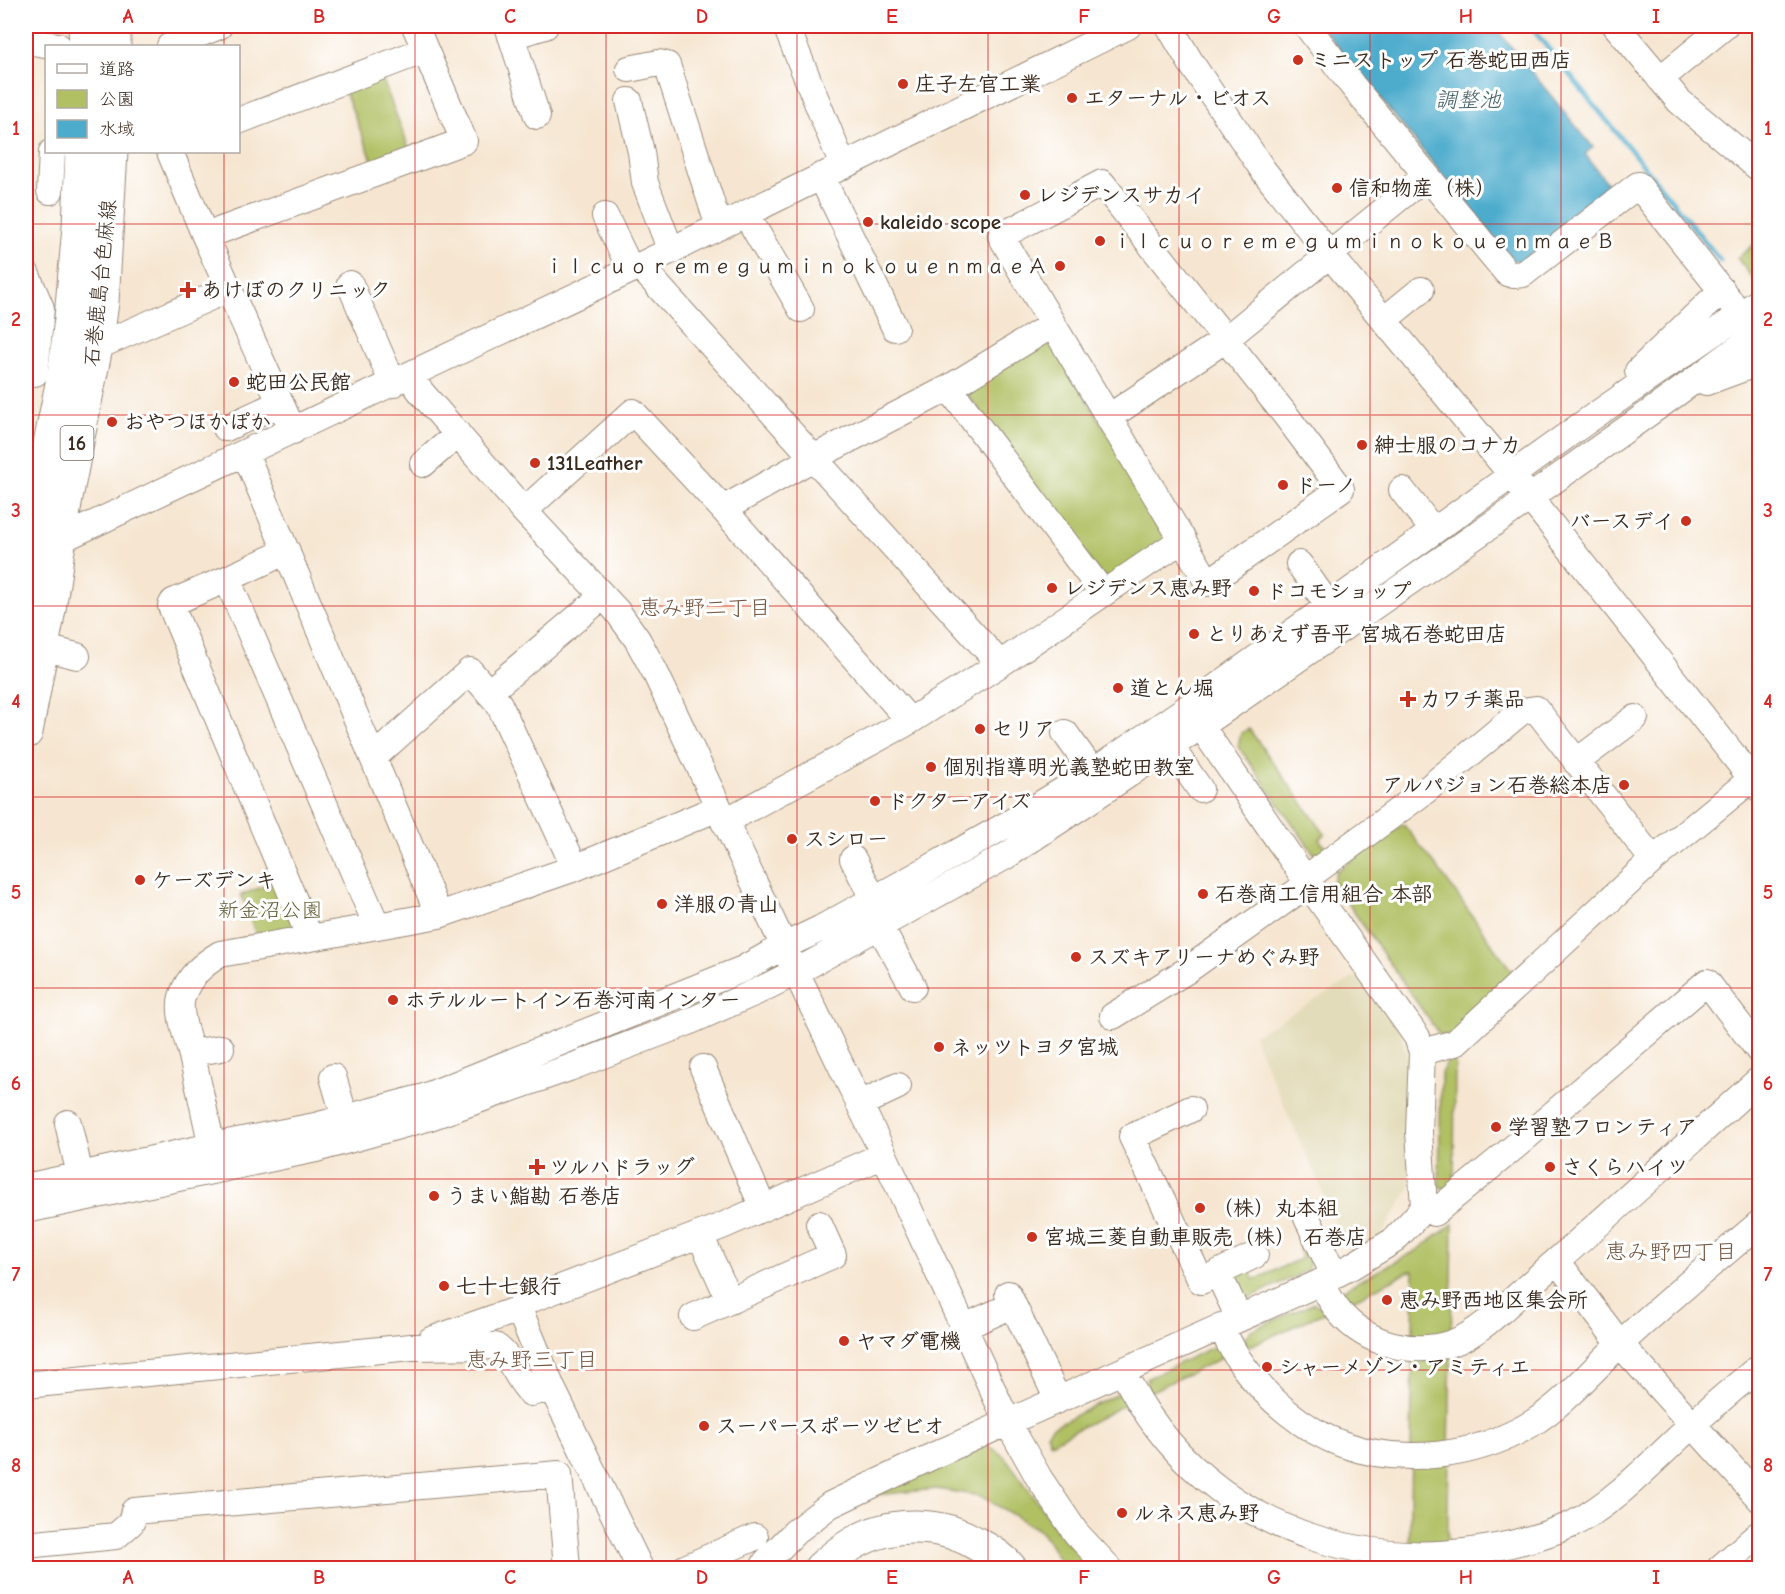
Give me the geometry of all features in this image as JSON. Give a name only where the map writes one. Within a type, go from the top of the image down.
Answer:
[{"type":"main road","points":[[85,26],[86,45]]},
{"type":"main road","points":[[114,26],[114,45]]},
{"type":"main road","name":"石巻鹿島台色麻線","points":[[26,732],[41,647],[36,464],[42,373],[71,318],[79,227],[82,153]]},
{"type":"main road","name":"石巻鹿島台色麻線","points":[[26,586],[96,347],[102,302],[111,153]]},
{"type":"main road","points":[[821,1569],[855,1542],[896,1529],[918,1527],[965,1536],[986,1548],[1006,1563],[1010,1569]]},
{"type":"main road","points":[[846,1569],[879,1550],[921,1544],[943,1548],[967,1558],[983,1569]]},
{"type":"street","points":[[172,45],[219,26]]},
{"type":"street","points":[[205,236],[464,141],[415,26]]},
{"type":"street","points":[[537,116],[510,31],[545,26]]},
{"type":"street","points":[[786,26],[832,171],[895,328]]},
{"type":"street","points":[[38,551],[636,268],[1128,26]]},
{"type":"street","points":[[1169,26],[1263,170],[1757,780],[1653,860],[1455,1043],[1422,1052]]},
{"type":"street","points":[[1307,26],[1352,86],[1507,273],[1523,274],[1638,184],[1722,290],[1753,316]]},
{"type":"street","points":[[1616,26],[1679,101],[1756,161]]},
{"type":"street","points":[[1660,79],[1717,28]]},
{"type":"street","points":[[240,120],[424,50]]},
{"type":"street","points":[[628,69],[660,63],[667,65],[719,227]]},
{"type":"street","points":[[629,101],[641,152],[645,183],[671,250]]},
{"type":"street","points":[[50,191],[52,153]]},
{"type":"street","points":[[170,153],[205,236],[293,430]]},
{"type":"street","points":[[1109,417],[1226,339],[1426,176]]},
{"type":"street","points":[[1102,183],[1341,489],[1208,583],[1052,325],[1001,236],[1102,183]]},
{"type":"street","points":[[746,213],[801,309]]},
{"type":"street","points":[[605,216],[636,268],[814,457],[1000,664]]},
{"type":"street","points":[[26,273],[41,308],[42,373]]},
{"type":"street","points":[[350,284],[401,380],[458,434],[524,511],[617,611],[637,639],[655,672],[860,1104],[1008,1423],[1029,1462],[1076,1533],[1109,1569]]},
{"type":"street","points":[[96,347],[229,289]]},
{"type":"street","points":[[1383,320],[1421,290]]},
{"type":"street","points":[[1587,421],[1722,290]]},
{"type":"street","points":[[26,1210],[316,1149],[427,1118],[569,1068],[686,1023],[796,972],[1006,856],[1201,726],[1677,393],[1753,316]]},
{"type":"street","points":[[26,1187],[315,1126],[424,1096],[743,969],[874,900],[1008,824],[1093,772],[1190,706],[1587,421],[1753,316]]},
{"type":"street","points":[[723,509],[814,457],[949,388],[1052,325]]},
{"type":"street","points":[[1677,393],[1760,362]]},
{"type":"street","points":[[949,388],[1103,593]]},
{"type":"street","points":[[226,428],[280,403]]},
{"type":"street","points":[[524,511],[633,412],[723,509],[910,721]]},
{"type":"street","points":[[423,464],[458,434]]},
{"type":"street","points":[[245,453],[439,915]]},
{"type":"street","points":[[1402,490],[1434,531]]},
{"type":"street","points":[[212,1146],[192,1053],[183,1024],[170,1001],[203,965],[220,954],[439,915],[721,815],[910,721],[1000,664],[1183,539]]},
{"type":"street","points":[[287,551],[173,602],[171,606],[310,938]]},
{"type":"street","points":[[1299,564],[1329,606]]},
{"type":"street","points":[[227,579],[377,926]]},
{"type":"street","points":[[489,692],[603,596]]},
{"type":"street","points":[[41,647],[77,656]]},
{"type":"street","points":[[374,758],[470,671],[499,704],[575,868]]},
{"type":"street","points":[[1113,1016],[1186,971],[1307,881],[1425,791],[1522,711],[1536,709],[1653,860]]},
{"type":"street","points":[[1576,762],[1635,718]]},
{"type":"street","points":[[763,1569],[766,1562],[795,1532],[830,1505],[1328,1278],[1393,1241],[1424,1206],[1419,1132],[1422,1052],[1417,1037],[1201,726]]},
{"type":"street","points":[[1065,733],[1093,772]]},
{"type":"street","points":[[1170,746],[1200,789]]},
{"type":"street","points":[[852,859],[874,900]]},
{"type":"street","points":[[880,927],[913,987]]},
{"type":"street","points":[[1424,1206],[1434,1213],[1518,1144],[1707,981],[1760,1052]]},
{"type":"street","points":[[192,1053],[221,1048]]},
{"type":"street","points":[[703,1068],[764,1208]]},
{"type":"street","points":[[333,1077],[345,1118]]},
{"type":"street","points":[[1304,1228],[1328,1278],[1340,1313],[1362,1332],[1382,1342],[1408,1347],[1426,1348],[1448,1344],[1472,1333],[1557,1261],[1760,1079]]},
{"type":"street","points":[[860,1104],[898,1086]]},
{"type":"street","points":[[1191,1109],[1132,1137],[1201,1281],[1254,1255]]},
{"type":"street","points":[[68,1123],[80,1175]]},
{"type":"street","points":[[411,1347],[519,1309],[524,1302],[764,1208],[884,1155]]},
{"type":"street","points":[[1218,1273],[1230,1322],[1233,1351],[1243,1366],[1273,1399],[1305,1425],[1341,1444],[1392,1454],[1431,1455],[1483,1446],[1533,1423],[1560,1402],[1620,1344],[1760,1222]]},
{"type":"street","points":[[693,1317],[833,1255],[819,1224]]},
{"type":"street","points":[[700,1234],[730,1301]]},
{"type":"street","points":[[1557,1261],[1620,1344],[1760,1499]]},
{"type":"street","points":[[964,1327],[1010,1299],[1058,1400]]},
{"type":"street","points":[[519,1309],[552,1388],[640,1569]]},
{"type":"street","points":[[26,1385],[411,1347],[495,1346],[504,1352],[531,1393],[552,1388]]},
{"type":"street","points":[[1123,1371],[1146,1413],[1162,1436],[1197,1476],[1234,1506],[1297,1541],[1344,1557],[1389,1564],[1429,1565],[1474,1560],[1503,1553],[1572,1525],[1609,1502],[1632,1483],[1692,1425],[1760,1366]]},
{"type":"street","points":[[26,1545],[116,1536],[131,1522],[134,1511],[559,1474],[567,1569]]},
{"type":"street","points":[[1720,1569],[1760,1533]]},
{"type":"street","points":[[685,1569],[755,1538]]},
{"type":"shaded area","points":[[1360,974],[1399,1027],[1411,1069],[1410,1187],[1380,1238],[1350,1253],[1253,1036]]},
{"type":"green space","points":[[382,78],[411,153],[375,167],[345,92]]},
{"type":"green space","points":[[1759,241],[1759,280],[1756,283],[1737,258]]},
{"type":"green space","points":[[1038,340],[1051,342],[1168,531],[1167,542],[1116,578],[1101,576],[968,395],[972,379]]},
{"type":"green space","points":[[1249,729],[1325,834],[1319,839],[1331,854],[1325,857],[1314,854],[1238,746],[1241,733]]},
{"type":"green space","points":[[1403,824],[1437,867],[1516,977],[1451,1036],[1439,1034],[1333,882],[1336,871]]},
{"type":"green space","name":"新金沼公園","points":[[281,880],[297,919],[292,931],[257,937],[241,895]]},
{"type":"green space","points":[[1455,1056],[1454,1188],[1449,1192],[1439,1186],[1441,1073],[1446,1064]]},
{"type":"green space","points":[[1453,1224],[1447,1568],[1409,1568],[1414,1271],[1345,1304],[1344,1289],[1416,1251]]},
{"type":"green space","points":[[1298,1243],[1305,1245],[1310,1256],[1308,1270],[1247,1299],[1240,1295],[1233,1275],[1248,1268],[1254,1280],[1302,1258]]},
{"type":"green space","points":[[1314,1303],[1328,1311],[1248,1347],[1244,1339],[1251,1330]]},
{"type":"green space","points":[[1215,1346],[1223,1350],[1226,1356],[1146,1394],[1144,1389],[1148,1378]]},
{"type":"green space","points":[[1123,1391],[1129,1399],[1124,1405],[1051,1443],[1047,1434],[1052,1427]]},
{"type":"green space","points":[[988,1445],[1005,1457],[1066,1541],[1091,1568],[1064,1568],[1042,1532],[981,1496],[937,1489],[874,1495]]},
{"type":"water","name":"調整池","points":[[1321,26],[1494,26],[1593,147],[1585,154],[1611,189],[1522,261],[1512,260]]},
{"type":"waterway","points":[[1530,26],[1720,260]]},
{"type":"place","name":"ミニストップ 石巻蛇田西店","points":[[1298,60]]},
{"type":"place","name":"庄子左官工業","points":[[903,84]]},
{"type":"place","name":"エターナル・ビオス","points":[[1072,98]]},
{"type":"place","name":"信和物産（株）","points":[[1337,188]]},
{"type":"place","name":"レジデンスサカイ","points":[[1025,195]]},
{"type":"place","name":"kaleido scope","points":[[868,222]]},
{"type":"place","name":"ｉｌｃｕｏｒｅｍｅｇｕｍｉｎｏｋｏｕｅｎｍａｅＢ","points":[[1100,241]]},
{"type":"place","name":"ｉｌｃｕｏｒｅｍｅｇｕｍｉｎｏｋｏｕｅｎｍａｅＡ","points":[[1060,266]]},
{"type":"place","name":"あけぼのクリニック","points":[[188,290]]},
{"type":"place","name":"蛇田公民館","points":[[234,382]]},
{"type":"place","name":"おやつほかぽか","points":[[112,422]]},
{"type":"place","name":"紳士服のコナカ","points":[[1362,445]]},
{"type":"place","name":"131Leather","points":[[535,463]]},
{"type":"place","name":"ドーノ","points":[[1283,485]]},
{"type":"place","name":"バースデイ","points":[[1686,521]]},
{"type":"place","name":"レジデンス恵み野","points":[[1052,588]]},
{"type":"place","name":"ドコモショップ","points":[[1254,591]]},
{"type":"place","name":"とりあえず吾平 宮城石巻蛇田店","points":[[1194,634]]},
{"type":"place","name":"道とん堀","points":[[1118,688]]},
{"type":"place","name":"カワチ薬品","points":[[1408,699]]},
{"type":"place","name":"セリア","points":[[980,729]]},
{"type":"place","name":"個別指導明光義塾蛇田教室","points":[[931,767]]},
{"type":"place","name":"アルパジョン石巻総本店","points":[[1624,785]]},
{"type":"place","name":"ドクターアイズ","points":[[875,801]]},
{"type":"place","name":"スシロー","points":[[792,839]]},
{"type":"place","name":"ケーズデンキ","points":[[140,880]]},
{"type":"place","name":"石巻商工信用組合 本部","points":[[1203,894]]},
{"type":"place","name":"洋服の青山","points":[[662,904]]},
{"type":"place","name":"スズキアリーナめぐみ野","points":[[1076,957]]},
{"type":"place","name":"ホテルルートイン石巻河南インター","points":[[393,1000]]},
{"type":"place","name":"ネッツトヨタ宮城","points":[[939,1047]]},
{"type":"place","name":"学習塾フロンティア","points":[[1496,1127]]},
{"type":"place","name":"ツルハドラッグ","points":[[537,1167]]},
{"type":"place","name":"さくらハイツ","points":[[1550,1167]]},
{"type":"place","name":"うまい鮨勘 石巻店","points":[[434,1196]]},
{"type":"place","name":"（株）丸本組","points":[[1200,1208]]},
{"type":"place","name":"宮城三菱自動車販売（株） 石巻店","points":[[1032,1237]]},
{"type":"place","name":"七十七銀行","points":[[444,1286]]},
{"type":"place","name":"恵み野西地区集会所","points":[[1387,1300]]},
{"type":"place","name":"ヤマダ電機","points":[[844,1341]]},
{"type":"place","name":"シャーメゾン・アミティエ","points":[[1267,1367]]},
{"type":"place","name":"スーパースポーツゼビオ","points":[[704,1426]]},
{"type":"place","name":"ルネス恵み野","points":[[1122,1513]]},
{"type":"district","name":"恵み野二丁目","points":[[705,607]]},
{"type":"district","name":"恵み野四丁目","points":[[1671,1251]]},
{"type":"district","name":"恵み野三丁目","points":[[532,1359]]}]
